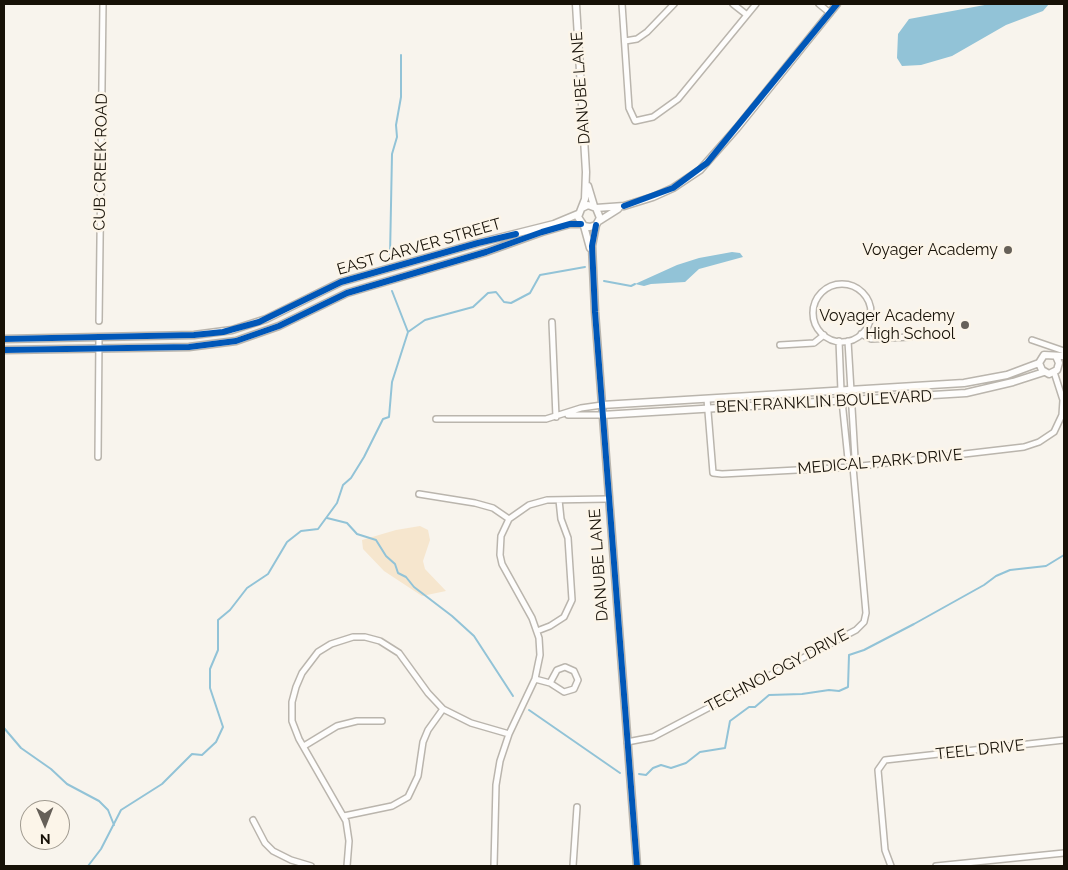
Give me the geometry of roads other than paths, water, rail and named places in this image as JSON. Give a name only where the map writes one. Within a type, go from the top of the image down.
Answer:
[{"type":"street","name":"CUB CREEK ROAD","points":[[99,321],[102,4]]},
{"type":"street","name":"DANUBE LANE","points":[[576,4],[586,172],[585,196],[580,211]]},
{"type":"street","points":[[622,4],[629,108],[636,121],[653,117],[678,99],[756,4]]},
{"type":"street","points":[[625,41],[637,39],[647,32],[674,4]]},
{"type":"street","points":[[732,4],[747,15]]},
{"type":"street","points":[[819,4],[830,13]]},
{"type":"street","points":[[624,206],[595,207],[588,205],[580,211],[583,225],[590,227],[624,206],[673,188],[707,163],[837,4]]},
{"type":"street","name":"DANUBE LANE","points":[[586,172],[595,207]]},
{"type":"street","points":[[595,207],[600,214],[598,223]]},
{"type":"street","name":"EAST CARVER STREET","points":[[4,339],[194,335],[241,328],[266,319],[342,282],[478,243],[540,228],[580,211]]},
{"type":"street","name":"DANUBE LANE","points":[[598,223],[593,237],[592,261],[608,499],[637,866]]},
{"type":"street","name":"DANUBE LANE","points":[[583,225],[592,261]]},
{"type":"street","name":"EAST CARVER STREET","points":[[4,350],[204,346],[246,338],[279,326],[347,293],[486,252],[561,227],[583,225]]},
{"type":"street","points":[[845,284],[858,288],[870,304],[869,323],[861,334],[848,341],[839,341],[824,335],[814,318],[814,305],[826,289],[845,284]]},
{"type":"street","points":[[552,322],[556,417]]},
{"type":"street","points":[[861,334],[871,339],[910,337]]},
{"type":"street","points":[[780,344],[814,342],[824,335]]},
{"type":"street","points":[[98,457],[99,337]]},
{"type":"street","points":[[1032,340],[1064,351]]},
{"type":"street","name":"TECHNOLOGY DRIVE","points":[[839,341],[841,391],[848,459],[853,467]]},
{"type":"street","name":"TECHNOLOGY DRIVE","points":[[627,742],[653,737],[862,626],[866,613],[853,467],[856,458],[848,341]]},
{"type":"street","points":[[1056,356],[1062,364],[1054,372],[1044,372],[1039,363],[1044,355],[1064,356]]},
{"type":"street","name":"BEN FRANKLIN BOULEVARD","points":[[602,405],[980,382],[1019,372],[1039,363]]},
{"type":"street","name":"BEN FRANKLIN BOULEVARD","points":[[602,415],[981,391],[1044,372]]},
{"type":"street","name":"MEDICAL PARK DRIVE","points":[[707,399],[712,473],[853,467],[1024,447],[1039,442],[1054,432],[1062,415],[1063,400],[1054,372]]},
{"type":"street","points":[[436,419],[527,420],[556,417],[581,408],[602,405]]},
{"type":"street","points":[[565,415],[602,415]]},
{"type":"street","points":[[419,494],[475,503],[493,508],[509,519]]},
{"type":"street","points":[[494,866],[497,780],[508,734],[535,679],[540,655],[537,631],[502,564],[500,555],[501,536],[509,519],[529,504],[559,500],[608,499]]},
{"type":"street","points":[[537,631],[550,626],[564,617],[572,600],[568,538],[561,519],[559,500]]},
{"type":"street","points":[[347,866],[348,835],[344,816],[292,721],[292,702],[296,687],[313,657],[331,644],[365,637],[392,648],[443,709],[465,720],[508,734]]},
{"type":"street","points":[[535,679],[550,683],[560,690],[569,692],[574,689],[578,680],[574,671],[565,667],[557,670],[550,683]]},
{"type":"street","points":[[344,816],[392,806],[408,797],[418,776],[422,742],[443,709]]},
{"type":"street","points":[[304,746],[343,724],[357,721],[382,721]]},
{"type":"street","name":"TEEL DRIVE","points":[[891,866],[885,850],[878,770],[885,760],[1064,740]]},
{"type":"street","points":[[573,866],[577,807]]},
{"type":"street","points":[[253,820],[265,842],[273,850],[291,860],[311,866]]},
{"type":"street","points":[[936,866],[1064,853]]},
{"type":"water","points":[[990,4],[1049,4],[1043,11],[1006,25],[952,56],[921,65],[902,66],[897,58],[898,34],[909,19]]},
{"type":"water","points":[[732,252],[740,253],[743,257],[699,269],[685,282],[644,286],[635,284],[677,265],[699,258]]},
{"type":"waterway","points":[[390,256],[392,154],[397,137],[396,125],[401,97],[401,55]]},
{"type":"waterway","points":[[408,332],[425,320],[473,307],[488,293],[496,292],[504,302],[511,303],[530,293],[540,275],[585,267]]},
{"type":"waterway","points":[[604,281],[631,286],[635,284]]},
{"type":"waterway","points":[[88,866],[101,849],[121,810],[162,784],[192,754],[202,755],[216,742],[223,727],[210,688],[210,669],[218,650],[218,620],[230,610],[247,588],[268,574],[287,542],[301,531],[318,529],[337,503],[343,485],[351,478],[364,457],[383,419],[389,417],[392,382],[408,332],[392,291]]},
{"type":"waterway","points":[[327,518],[347,523],[357,534],[376,540],[386,556],[395,564],[398,573],[406,577],[414,587],[452,616],[474,636],[513,696]]},
{"type":"waterway","points":[[639,774],[646,775],[653,768],[661,765],[671,768],[686,763],[700,752],[725,748],[730,721],[749,707],[755,707],[769,695],[802,694],[829,690],[839,691],[848,687],[849,655],[864,650],[914,624],[984,585],[996,576],[1010,570],[1046,566],[1064,555]]},
{"type":"waterway","points":[[529,710],[620,773]]},
{"type":"waterway","points":[[4,728],[21,748],[51,769],[67,784],[99,801],[108,810],[114,825]]},
{"type":"place","name":"Voyager Academy","points":[[1008,250]]},
{"type":"place","name":"Voyager Academy High School","points":[[965,325]]}]
